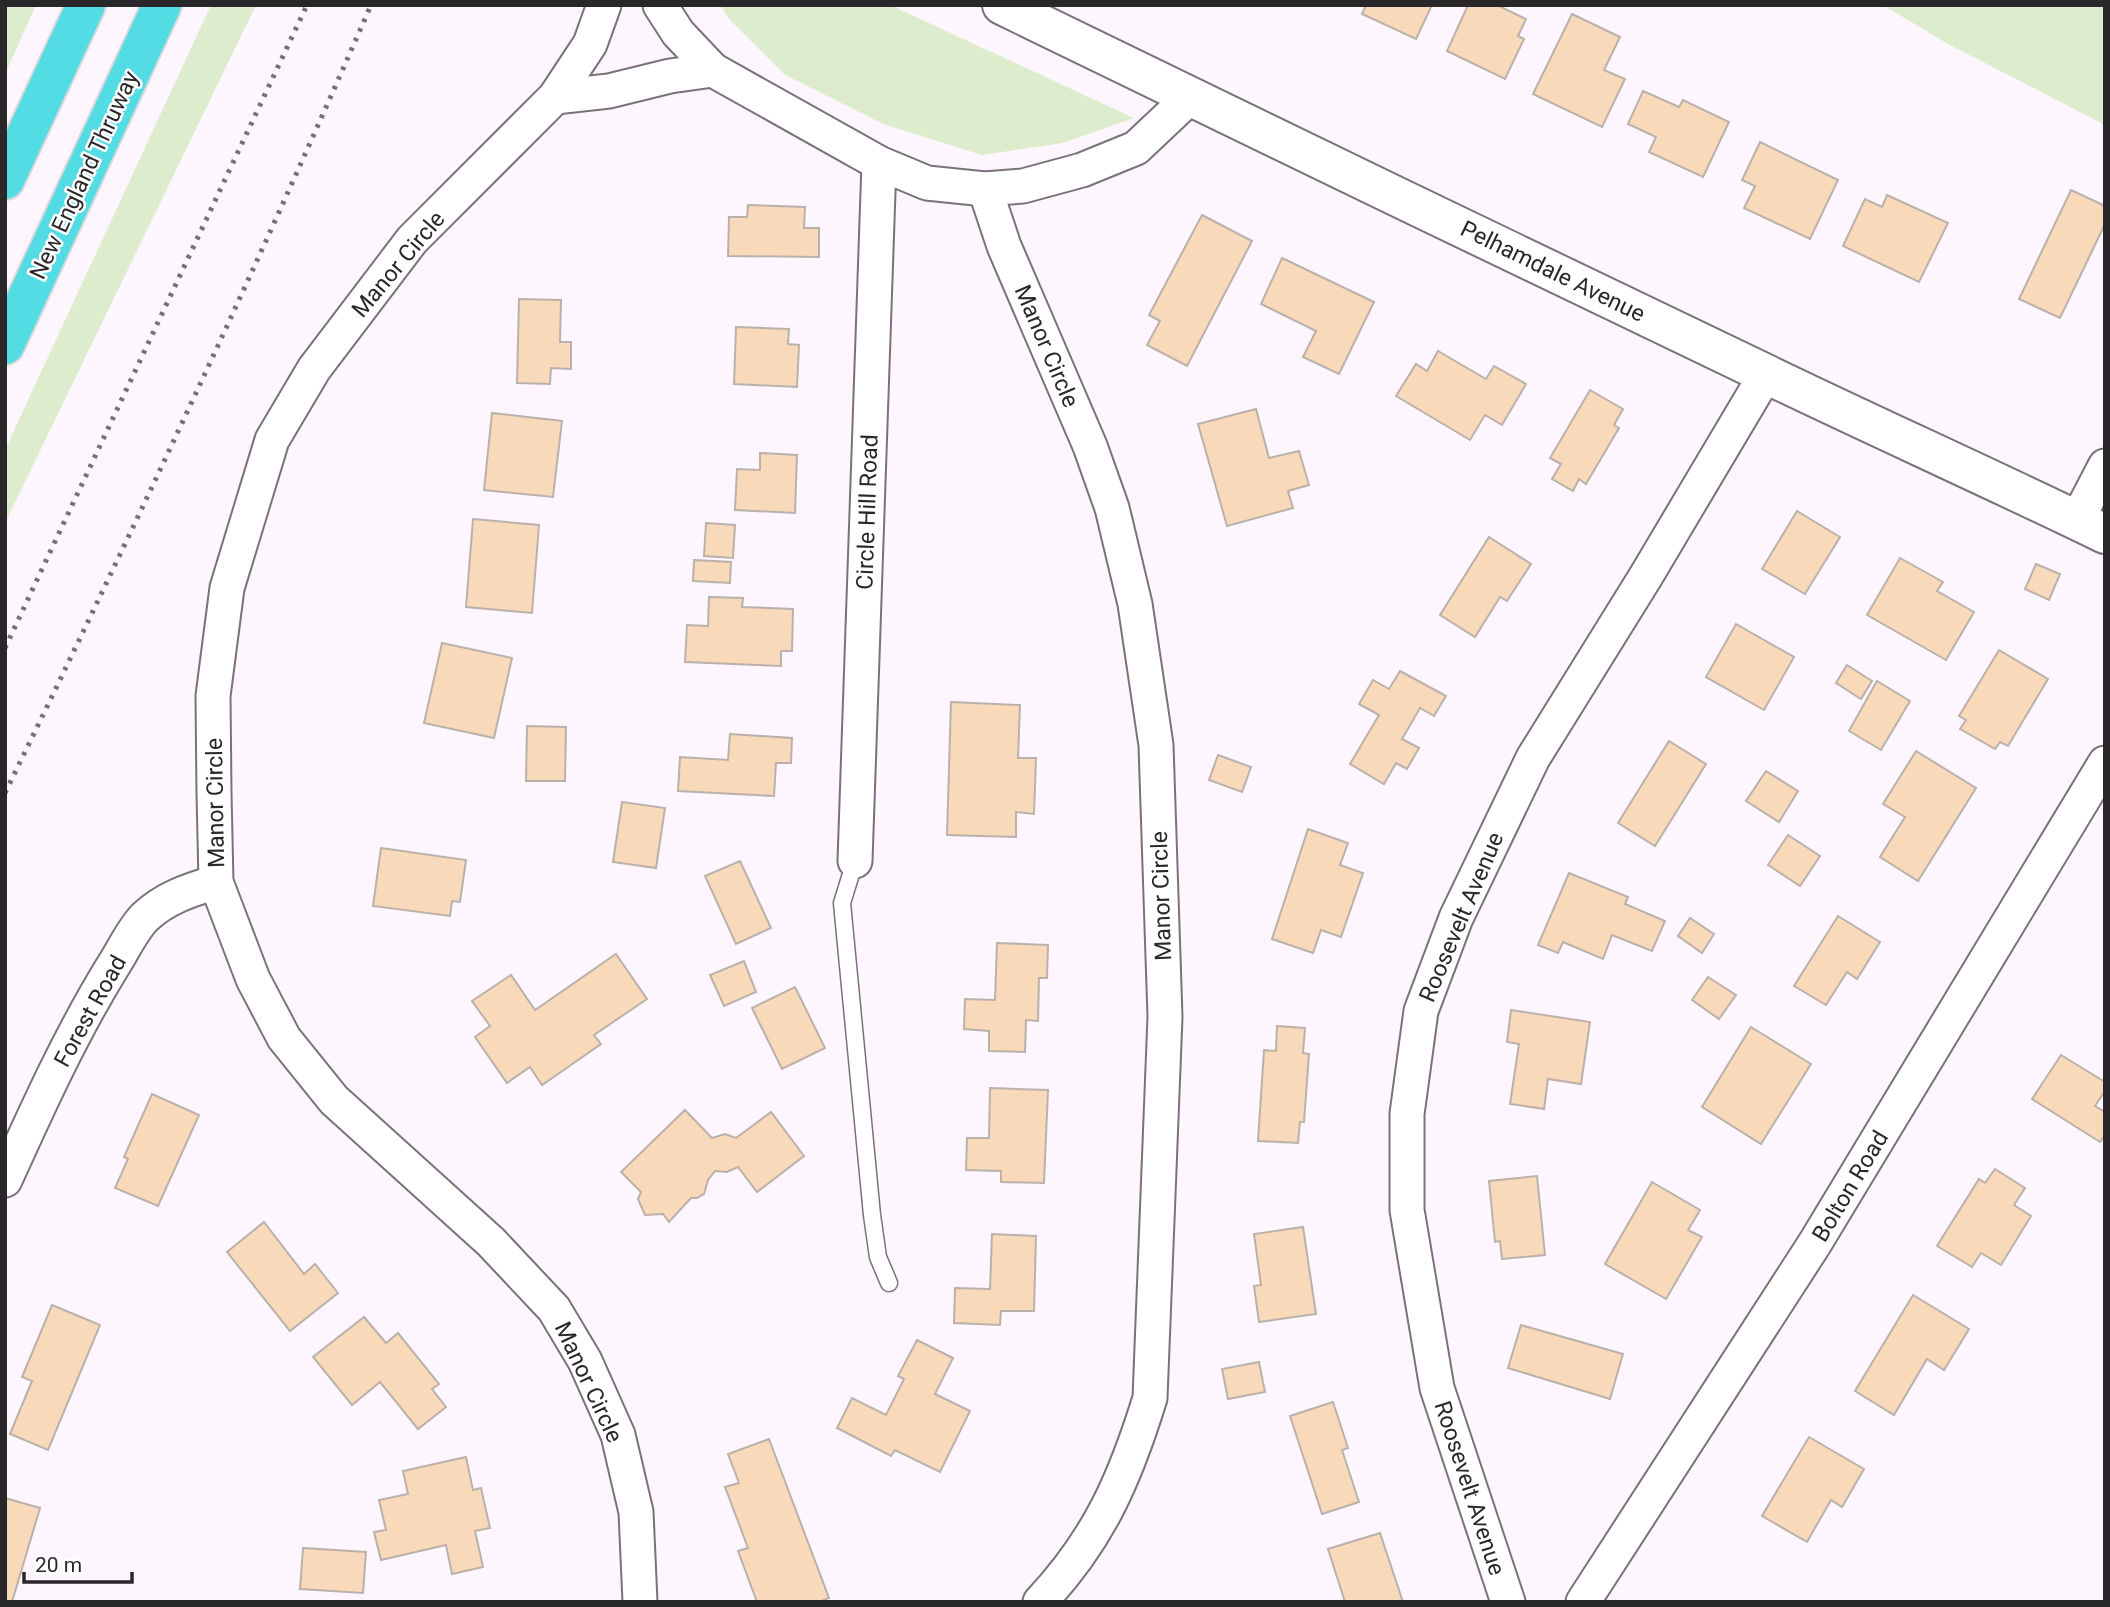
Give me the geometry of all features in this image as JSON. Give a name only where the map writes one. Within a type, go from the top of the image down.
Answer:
[{"type":"highway","points":[[5,180],[86,5]]},
{"type":"highway","name":"New England Thruway","points":[[5,345],[162,5]]},
{"type":"street","name":"Manor Circle","points":[[604,5],[590,44],[555,97],[412,240],[314,369],[272,440],[227,588],[218,656],[213,696],[216,882],[253,979],[284,1038],[334,1100],[491,1242],[554,1309],[585,1361],[618,1435],[636,1512],[640,1602]]},
{"type":"street","points":[[660,5],[678,33],[713,70],[879,163],[927,183],[985,189],[1023,186],[1082,170],[1136,148],[1189,98]]},
{"type":"street","name":"Pelhamdale Avenue","points":[[1002,5],[1189,98],[2091,527]]},
{"type":"street","points":[[555,97],[609,90],[670,75],[713,70]]},
{"type":"street","name":"Circle Hill Road","points":[[855,860],[879,163]]},
{"type":"street","name":"Manor Circle","points":[[985,189],[1004,246],[1090,446],[1112,508],[1135,604],[1156,745],[1165,1017],[1150,1398],[1115,1498],[1066,1571],[1040,1602]]},
{"type":"street","name":"Roosevelt Avenue","points":[[1508,1602],[1437,1388],[1406,1210],[1406,1114],[1421,1011],[1456,918],[1533,758],[1646,576],[1766,374]]},
{"type":"street","points":[[2091,527],[2105,467]]},
{"type":"street","name":"Bolton Road","points":[[1583,1602],[1815,1243],[2105,763]]},
{"type":"street","name":"Forest Road","points":[[5,1180],[42,1097],[92,1001],[143,919],[164,901],[216,882]]},
{"type":"lane","points":[[855,860],[842,903],[872,1215],[878,1257],[889,1283]]},
{"type":"green space","points":[[5,5],[36,5],[5,74]]},
{"type":"green space","points":[[211,5],[256,5],[5,523],[5,450]]},
{"type":"green space","points":[[720,5],[890,5],[1134,118],[1063,143],[982,155],[883,124],[785,75],[729,19]]},
{"type":"green space","points":[[1883,5],[2105,5],[2105,125],[1948,44]]},
{"type":"building","points":[[1366,5],[1432,5],[1416,39],[1362,14]]},
{"type":"building","points":[[1468,5],[1497,5],[1526,19],[1518,36],[1524,39],[1505,79],[1447,51]]},
{"type":"building","points":[[1572,14],[1620,37],[1604,70],[1625,79],[1602,127],[1533,94]]},
{"type":"building","points":[[1643,91],[1679,107],[1683,100],[1729,122],[1703,177],[1649,152],[1656,137],[1628,124]]},
{"type":"building","points":[[1760,142],[1838,180],[1810,239],[1744,208],[1755,186],[1742,180]]},
{"type":"building","points":[[2071,190],[2105,206],[2105,224],[2060,318],[2019,299]]},
{"type":"building","points":[[1887,195],[1948,223],[1919,282],[1843,246],[1865,199],[1882,207]]},
{"type":"building","points":[[748,205],[805,207],[804,228],[819,228],[819,257],[728,256],[729,217],[747,217]]},
{"type":"building","points":[[1202,215],[1252,241],[1187,366],[1147,345],[1160,321],[1149,315]]},
{"type":"building","points":[[1282,258],[1374,302],[1339,374],[1303,357],[1316,331],[1261,304]]},
{"type":"building","points":[[519,299],[561,300],[560,342],[571,342],[571,369],[551,368],[550,384],[517,383]]},
{"type":"building","points":[[736,327],[789,329],[788,344],[799,345],[797,387],[734,384]]},
{"type":"building","points":[[1438,351],[1486,379],[1494,366],[1526,384],[1502,425],[1485,415],[1470,440],[1396,396],[1416,364],[1427,371]]},
{"type":"building","points":[[1590,390],[1623,409],[1614,425],[1619,428],[1586,484],[1579,479],[1573,491],[1552,479],[1561,464],[1550,458]]},
{"type":"building","points":[[1256,409],[1269,458],[1299,451],[1309,485],[1288,491],[1293,508],[1227,526],[1198,424]]},
{"type":"building","points":[[492,413],[562,421],[553,497],[484,490]]},
{"type":"building","points":[[760,453],[797,455],[795,513],[735,510],[737,469],[760,470]]},
{"type":"building","points":[[1797,511],[1840,537],[1805,594],[1762,569]]},
{"type":"building","points":[[473,519],[539,525],[532,613],[466,607]]},
{"type":"building","points":[[706,523],[735,525],[733,558],[704,556]]},
{"type":"building","points":[[1489,537],[1531,564],[1507,601],[1500,597],[1475,637],[1440,615]]},
{"type":"building","points":[[1900,558],[1943,582],[1937,591],[1974,612],[1946,660],[1867,615]]},
{"type":"building","points":[[694,560],[731,562],[730,583],[693,581]]},
{"type":"building","points":[[2036,564],[2060,574],[2049,600],[2025,589]]},
{"type":"building","points":[[709,597],[743,598],[742,607],[793,609],[792,651],[781,651],[781,666],[685,662],[687,625],[708,626]]},
{"type":"building","points":[[1736,624],[1794,657],[1764,710],[1706,677]]},
{"type":"building","points":[[442,643],[512,658],[494,738],[424,723]]},
{"type":"building","points":[[1999,650],[2048,679],[2008,746],[2000,742],[1995,749],[1960,729],[1966,720],[1959,716]]},
{"type":"building","points":[[1847,665],[1872,681],[1861,699],[1836,683]]},
{"type":"building","points":[[1400,671],[1446,696],[1434,716],[1420,708],[1402,739],[1419,748],[1407,769],[1396,763],[1384,784],[1350,764],[1379,715],[1359,704],[1373,680],[1389,689]]},
{"type":"building","points":[[1877,681],[1910,701],[1881,750],[1849,731]]},
{"type":"building","points":[[951,702],[1020,705],[1018,758],[1036,758],[1034,814],[1016,812],[1016,837],[947,835]]},
{"type":"building","points":[[527,726],[566,727],[565,781],[526,781]]},
{"type":"building","points":[[730,734],[792,738],[791,763],[776,763],[774,796],[678,791],[680,757],[728,760]]},
{"type":"building","points":[[1669,741],[1706,764],[1655,846],[1618,823]]},
{"type":"building","points":[[1916,751],[1976,788],[1918,881],[1880,857],[1905,817],[1883,804]]},
{"type":"building","points":[[1218,755],[1251,767],[1242,792],[1209,780]]},
{"type":"building","points":[[1766,771],[1798,791],[1779,822],[1746,801]]},
{"type":"building","points":[[622,802],[665,808],[656,868],[613,862]]},
{"type":"building","points":[[1308,829],[1348,843],[1340,865],[1363,873],[1341,937],[1321,930],[1313,953],[1272,939]]},
{"type":"building","points":[[1788,835],[1820,856],[1800,886],[1768,865]]},
{"type":"building","points":[[381,848],[466,860],[460,902],[452,901],[450,916],[373,906]]},
{"type":"building","points":[[740,861],[771,928],[736,944],[705,876]]},
{"type":"building","points":[[1569,873],[1628,897],[1625,904],[1665,921],[1652,951],[1612,935],[1603,959],[1563,942],[1558,953],[1538,945]]},
{"type":"building","points":[[1838,916],[1880,942],[1857,979],[1847,972],[1826,1005],[1794,986]]},
{"type":"building","points":[[1690,918],[1714,934],[1702,953],[1678,936]]},
{"type":"building","points":[[997,943],[1048,945],[1047,978],[1039,978],[1038,1021],[1026,1020],[1025,1052],[989,1051],[989,1031],[964,1029],[965,999],[995,1000]]},
{"type":"building","points":[[616,954],[647,999],[594,1035],[601,1044],[542,1085],[530,1067],[507,1083],[475,1037],[490,1026],[472,1001],[511,975],[535,1010]]},
{"type":"building","points":[[744,961],[756,992],[724,1006],[710,975]]},
{"type":"building","points":[[1708,977],[1736,995],[1719,1019],[1692,1000]]},
{"type":"building","points":[[795,987],[825,1048],[782,1069],[752,1008]]},
{"type":"building","points":[[1511,1010],[1590,1022],[1581,1084],[1548,1079],[1544,1109],[1510,1104],[1519,1044],[1507,1042]]},
{"type":"building","points":[[1277,1026],[1305,1028],[1303,1053],[1309,1054],[1304,1122],[1300,1122],[1298,1143],[1258,1141],[1264,1050],[1276,1051]]},
{"type":"building","points":[[1751,1027],[1811,1064],[1761,1144],[1702,1107]]},
{"type":"building","points":[[2061,1055],[2105,1082],[2105,1091],[2095,1106],[2105,1112],[2105,1135],[2100,1142],[2032,1099]]},
{"type":"building","points":[[990,1088],[1048,1090],[1044,1183],[1001,1182],[1001,1171],[966,1170],[967,1138],[989,1138]]},
{"type":"building","points":[[152,1094],[199,1115],[158,1206],[115,1188],[128,1159],[124,1157]]},
{"type":"building","points":[[685,1110],[712,1138],[725,1134],[736,1138],[771,1112],[804,1156],[757,1192],[738,1167],[727,1172],[715,1171],[708,1180],[704,1194],[691,1198],[669,1222],[663,1214],[645,1215],[638,1199],[641,1192],[621,1172]]},
{"type":"building","points":[[1995,1169],[2025,1188],[2014,1205],[2031,1216],[2001,1265],[1981,1253],[1972,1267],[1937,1246],[1979,1179],[1985,1183]]},
{"type":"building","points":[[1537,1176],[1545,1255],[1502,1259],[1500,1241],[1495,1242],[1489,1181]]},
{"type":"building","points":[[1652,1182],[1700,1210],[1688,1230],[1702,1237],[1666,1299],[1605,1264]]},
{"type":"building","points":[[264,1222],[304,1274],[315,1264],[338,1293],[290,1331],[227,1252]]},
{"type":"building","points":[[1303,1227],[1316,1314],[1259,1322],[1254,1286],[1261,1285],[1254,1234]]},
{"type":"building","points":[[992,1234],[1036,1236],[1034,1311],[1001,1311],[1000,1325],[954,1323],[955,1288],[990,1289]]},
{"type":"building","points":[[1913,1295],[1969,1329],[1944,1370],[1927,1359],[1894,1415],[1855,1391]]},
{"type":"building","points":[[52,1305],[100,1325],[48,1450],[10,1434],[32,1381],[22,1377]]},
{"type":"building","points":[[364,1317],[386,1343],[398,1333],[439,1384],[432,1389],[446,1407],[418,1429],[380,1382],[352,1405],[313,1357]]},
{"type":"building","points":[[1521,1325],[1623,1354],[1610,1399],[1508,1368]]},
{"type":"building","points":[[917,1340],[953,1358],[935,1394],[970,1411],[940,1472],[895,1450],[891,1456],[837,1428],[852,1398],[886,1415],[904,1379],[898,1376]]},
{"type":"building","points":[[1259,1362],[1265,1392],[1228,1399],[1222,1369]]},
{"type":"building","points":[[1333,1402],[1348,1448],[1342,1450],[1359,1502],[1322,1514],[1290,1416]]},
{"type":"building","points":[[1809,1437],[1864,1469],[1842,1507],[1831,1500],[1807,1542],[1762,1516]]},
{"type":"building","points":[[769,1439],[829,1598],[819,1602],[757,1602],[738,1551],[748,1548],[725,1487],[739,1483],[728,1454]]},
{"type":"building","points":[[466,1457],[473,1490],[481,1488],[490,1528],[475,1531],[483,1567],[452,1574],[446,1545],[381,1560],[374,1532],[386,1530],[379,1500],[408,1494],[403,1471]]},
{"type":"building","points":[[5,1498],[40,1508],[12,1602],[5,1602]]},
{"type":"building","points":[[1380,1533],[1403,1602],[1345,1602],[1328,1549]]},
{"type":"building","points":[[303,1548],[366,1552],[363,1593],[300,1589]]},
{"type":"railway","points":[[5,648],[307,5]]},
{"type":"railway","points":[[5,793],[192,401],[371,5]]}]
